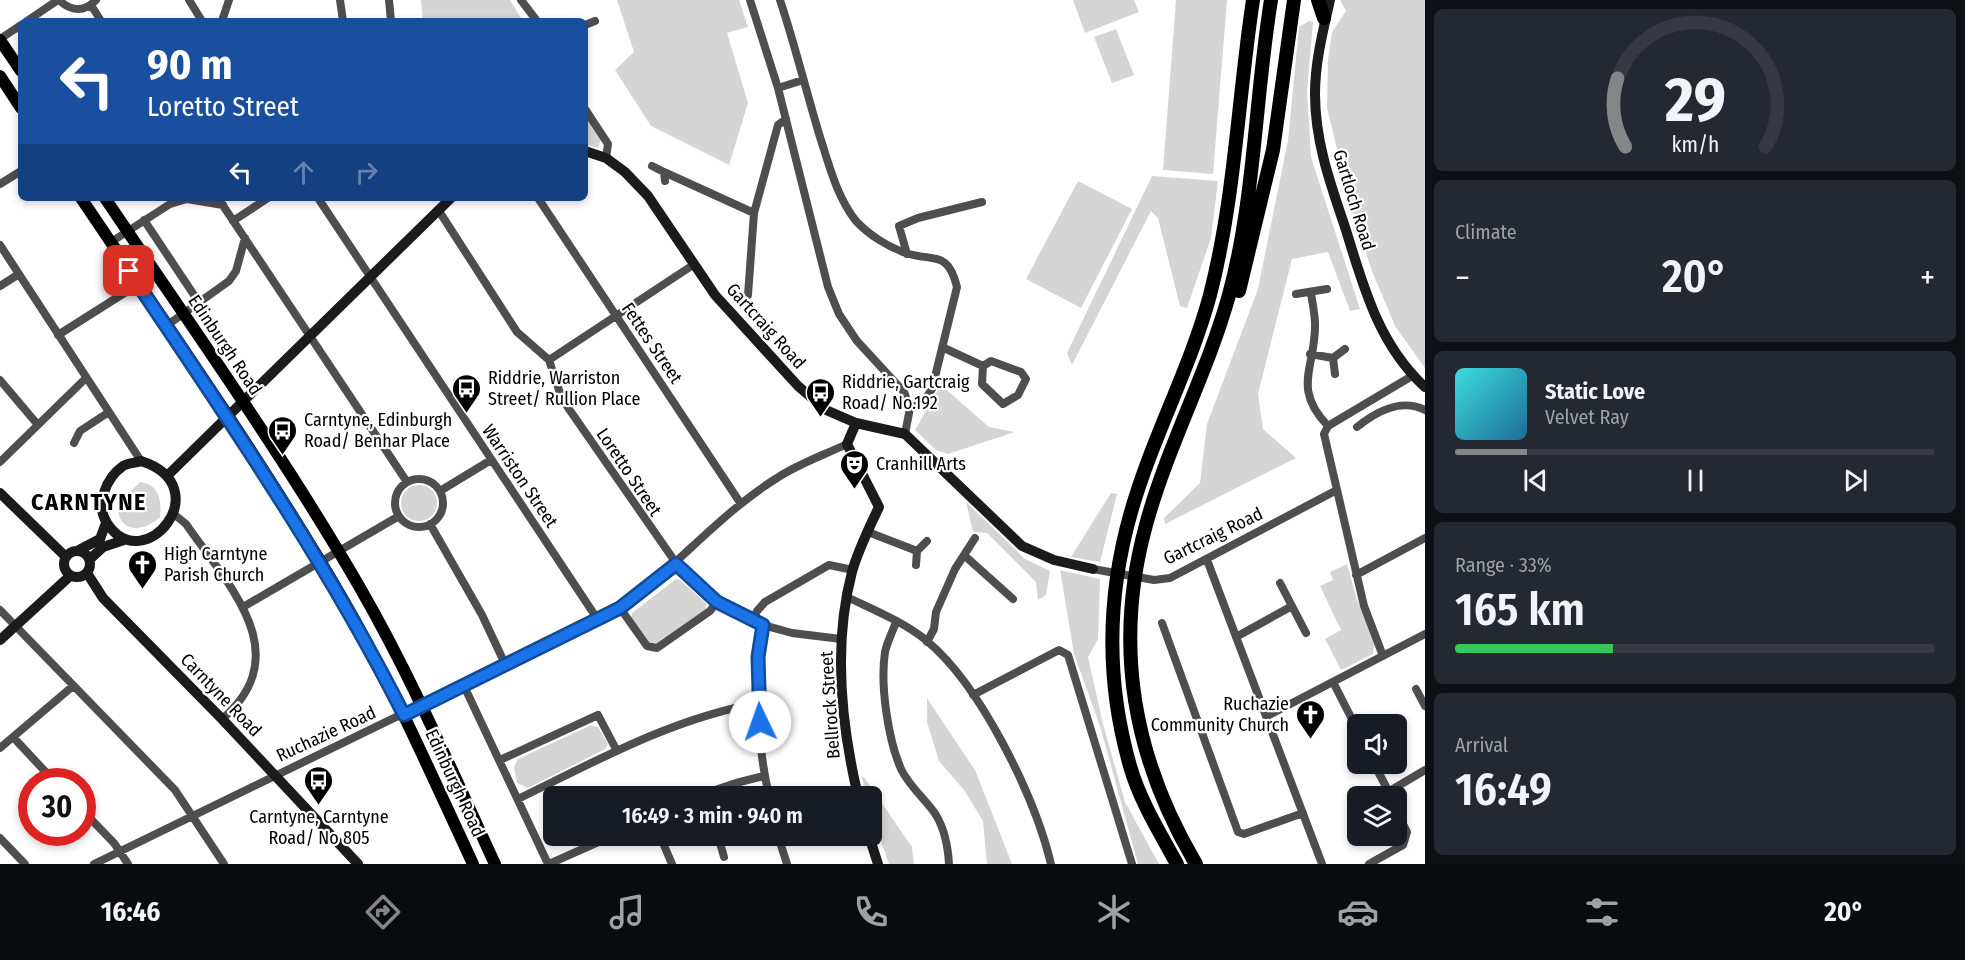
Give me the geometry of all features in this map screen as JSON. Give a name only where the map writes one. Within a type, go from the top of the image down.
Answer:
[{"type":"highway","points":[[1243,70],[1245,0]]},
{"type":"highway","points":[[1177,864],[1149,813],[1131,767],[1119,716],[1111,642],[1116,579],[1131,511],[1209,298],[1226,226],[1253,0]]},
{"type":"highway","points":[[1196,864],[1175,829],[1157,785],[1139,729],[1130,676],[1128,625],[1133,580],[1146,524],[1210,353],[1228,296],[1242,236],[1271,0]]},
{"type":"highway","points":[[1324,18],[1326,1]]},
{"type":"highway","points":[[1210,353],[1236,299],[1256,230],[1273,150],[1296,3]]},
{"type":"main road","points":[[0,39],[18,66]]},
{"type":"main road","points":[[0,76],[18,103]]},
{"type":"main road","name":"Edinburgh Road","points":[[83,201],[228,417],[321,563],[404,715],[473,864]]},
{"type":"main road","name":"Edinburgh Road","points":[[107,201],[243,404],[338,552],[422,707],[494,864]]},
{"type":"street","points":[[32,18],[59,0],[64,5],[77,9],[93,3],[100,18]]},
{"type":"street","points":[[189,0],[200,18]]},
{"type":"street","points":[[223,18],[229,0]]},
{"type":"street","points":[[339,0],[342,18]]},
{"type":"street","points":[[389,0],[391,18]]},
{"type":"street","points":[[520,0],[535,18]]},
{"type":"street","points":[[750,0],[778,88],[817,249],[839,314],[857,341],[904,392],[910,408],[905,434]]},
{"type":"street","points":[[780,0],[829,168],[841,196],[857,221],[879,241],[907,254],[938,258],[953,272],[957,287],[944,348],[932,389],[923,403],[910,408]]},
{"type":"street","name":"Gartloch Road","points":[[1324,18],[1315,94],[1321,154],[1370,308],[1396,356],[1412,376],[1425,387]]},
{"type":"street","points":[[588,24],[595,21]]},
{"type":"street","points":[[0,39],[18,27]]},
{"type":"street","points":[[778,88],[803,80]]},
{"type":"street","points":[[588,114],[605,140],[602,157]]},
{"type":"street","points":[[748,296],[754,213],[778,125],[786,119]]},
{"type":"street","name":"Gartcraig Road","points":[[588,152],[602,157],[625,172],[648,196],[715,295],[798,386],[826,410],[856,423],[905,434],[1022,546],[1054,560],[1093,569],[1154,579],[1170,579],[1335,491]]},
{"type":"street","points":[[652,166],[665,177],[754,213]]},
{"type":"street","points":[[0,184],[18,173]]},
{"type":"street","points":[[111,242],[170,204],[180,201]]},
{"type":"street","points":[[233,221],[263,201]]},
{"type":"street","name":"Warriston Street","points":[[320,201],[598,620]]},
{"type":"street","points":[[168,475],[311,338],[448,201]]},
{"type":"street","name":"Fettes Street","points":[[540,201],[741,504]]},
{"type":"street","points":[[221,202],[407,482]]},
{"type":"street","points":[[907,254],[899,226],[918,218],[982,202]]},
{"type":"street","points":[[439,211],[517,332],[549,360],[693,265]]},
{"type":"street","name":"Edinburgh Road","points":[[144,220],[200,304]]},
{"type":"street","points":[[166,326],[200,304],[229,281],[236,271],[245,238]]},
{"type":"street","points":[[0,245],[141,461]]},
{"type":"street","points":[[58,334],[156,273]]},
{"type":"street","points":[[0,286],[19,274]]},
{"type":"street","points":[[1296,294],[1327,289]]},
{"type":"street","points":[[1311,292],[1316,325],[1306,377],[1308,396],[1317,414],[1329,426]]},
{"type":"street","points":[[944,348],[983,366]]},
{"type":"street","points":[[1310,354],[1333,358],[1345,350]]},
{"type":"street","points":[[1333,358],[1335,374]]},
{"type":"street","name":"Loretto Street","points":[[549,360],[562,399],[676,564],[717,602],[752,622],[814,637],[841,639]]},
{"type":"street","points":[[991,361],[1021,372],[1026,380],[1018,395],[1003,404],[982,384],[983,366],[991,361]]},
{"type":"street","points":[[1383,656],[1364,606],[1335,491],[1324,434],[1329,426],[1412,376]]},
{"type":"street","points":[[0,462],[86,378]]},
{"type":"street","points":[[0,380],[38,425]]},
{"type":"street","points":[[1365,404],[1371,415]]},
{"type":"street","points":[[1357,427],[1371,415],[1407,404],[1425,410]]},
{"type":"street","points":[[74,443],[80,431],[109,412]]},
{"type":"street","points":[[847,444],[856,423]]},
{"type":"street","name":"Ruchazie Road","points":[[94,864],[275,775],[422,707],[620,608],[676,564],[741,504],[777,477],[847,444]]},
{"type":"street","name":"Bellrock Street","points":[[847,444],[879,507],[853,570],[841,639],[845,722],[856,786]]},
{"type":"street","points":[[440,491],[491,460]]},
{"type":"street","points":[[141,461],[155,466],[168,475],[175,491],[175,515],[167,526],[146,541],[134,543],[124,540],[106,523],[102,507],[105,487],[123,466],[141,461]]},
{"type":"street","points":[[422,479],[435,485],[440,491],[441,513],[430,524],[410,525],[399,516],[395,501],[401,487],[407,482],[422,479]]},
{"type":"street","points":[[0,493],[66,556]]},
{"type":"street","points":[[175,515],[186,524],[243,607],[257,644],[256,665],[251,686],[240,704],[222,719]]},
{"type":"street","points":[[243,607],[399,516]]},
{"type":"street","points":[[66,556],[100,539],[106,523]]},
{"type":"street","points":[[430,524],[482,615],[506,666]]},
{"type":"street","points":[[868,532],[916,551]]},
{"type":"street","points":[[927,642],[934,629],[936,612],[955,569],[975,538]]},
{"type":"street","points":[[1356,575],[1425,538]]},
{"type":"street","points":[[66,556],[65,569],[70,576],[77,578],[87,573],[90,559],[103,547],[124,540]]},
{"type":"street","points":[[916,551],[927,542]]},
{"type":"street","points":[[79,550],[90,559]]},
{"type":"street","points":[[916,551],[916,565]]},
{"type":"street","points":[[965,556],[1013,599]]},
{"type":"street","points":[[1207,560],[1322,864]]},
{"type":"street","points":[[752,622],[757,611],[765,602],[829,565],[853,570]]},
{"type":"street","name":"Carntyne Road","points":[[87,573],[103,598],[222,719],[358,864]]},
{"type":"street","points":[[0,640],[70,576]]},
{"type":"street","points":[[1280,583],[1306,633]]},
{"type":"street","points":[[847,597],[896,622],[927,642],[973,695],[1016,770],[1033,809],[1051,864]]},
{"type":"street","points":[[620,608],[647,646],[657,648],[710,611],[717,602]]},
{"type":"street","points":[[1236,637],[1292,606]]},
{"type":"street","points":[[0,610],[175,790],[224,864]]},
{"type":"street","points":[[896,622],[885,652],[885,698],[890,731],[902,770],[917,795],[935,814],[946,837],[949,864]]},
{"type":"street","points":[[1162,623],[1238,832],[1244,834],[1303,813]]},
{"type":"street","points":[[763,625],[758,657],[759,703],[766,786]]},
{"type":"street","points":[[1267,716],[1425,634]]},
{"type":"street","points":[[973,695],[1059,650],[1068,655],[1132,864]]},
{"type":"street","points":[[1333,682],[1349,714]]},
{"type":"street","points":[[0,748],[73,686]]},
{"type":"street","points":[[464,686],[549,864],[590,846]]},
{"type":"street","points":[[1416,689],[1425,706]]},
{"type":"street","points":[[518,800],[617,751],[697,717],[759,703]]},
{"type":"street","points":[[500,760],[598,716],[617,751]]},
{"type":"street","points":[[13,737],[43,768]]},
{"type":"street","points":[[1401,786],[1425,770]]},
{"type":"street","points":[[733,786],[764,776]]},
{"type":"street","points":[[96,825],[120,851],[128,864]]},
{"type":"street","points":[[0,838],[25,864]]},
{"type":"street","points":[[664,846],[672,864]]},
{"type":"street","points":[[724,857],[725,846]]},
{"type":"street","points":[[781,846],[787,864]]},
{"type":"street","points":[[872,846],[878,864]]},
{"type":"street","points":[[1369,864],[1401,846]]},
{"type":"shaded area","points":[[421,0],[510,0],[521,18],[423,18]]},
{"type":"shaded area","points":[[617,0],[739,0],[748,27],[727,33],[748,103],[729,165],[651,126],[615,70],[634,52]]},
{"type":"shaded area","points":[[1073,0],[1134,0],[1139,12],[1085,33]]},
{"type":"shaded area","points":[[1176,0],[1227,0],[1213,174],[1163,170]]},
{"type":"shaded area","points":[[1340,0],[1425,0],[1425,368],[1395,326],[1372,271],[1352,210],[1327,108],[1328,60],[1332,32],[1346,11]]},
{"type":"shaded area","points":[[1309,21],[1313,22],[1307,91],[1311,157],[1360,309],[1350,311],[1328,252],[1292,259],[1258,394],[1263,429],[1296,458],[1165,524],[1164,518],[1200,483],[1207,424],[1258,289],[1288,140],[1299,27]]},
{"type":"shaded area","points":[[1116,29],[1134,75],[1112,83],[1094,37]]},
{"type":"shaded area","points":[[588,120],[601,140],[598,148],[588,145]]},
{"type":"shaded area","points":[[1152,176],[1218,181],[1211,238],[1187,308],[1180,306],[1158,218],[1151,211],[1072,365],[1067,353]]},
{"type":"shaded area","points":[[1078,181],[1132,209],[1081,308],[1026,279]]},
{"type":"shaded area","points":[[941,385],[989,427],[1015,432],[948,454],[936,450],[915,430]]},
{"type":"shaded area","points":[[140,482],[151,486],[158,494],[160,517],[146,526],[132,528],[122,521],[117,505]]},
{"type":"shaded area","points":[[419,485],[432,490],[437,503],[432,516],[419,521],[406,516],[401,503],[406,490]]},
{"type":"shaded area","points":[[1111,493],[1117,494],[1100,562],[1071,557]]},
{"type":"shaded area","points":[[966,502],[1025,559],[1050,571],[1046,595],[1038,600],[1036,582],[987,533],[973,532]]},
{"type":"shaded area","points":[[1347,564],[1357,600],[1374,642],[1373,654],[1341,670],[1325,639],[1341,630],[1320,586],[1333,580],[1330,572]]},
{"type":"shaded area","points":[[1060,570],[1100,579],[1098,639],[1088,657],[1103,724],[1125,802],[1159,864],[1138,864],[1100,726],[1074,654]]},
{"type":"shaded area","points":[[676,579],[706,603],[706,609],[657,643],[649,642],[631,618],[632,613]]},
{"type":"shaded area","points":[[927,698],[975,770],[1012,864],[987,864],[983,821],[964,790],[939,761],[927,722]]},
{"type":"shaded area","points":[[591,725],[598,727],[608,744],[605,749],[528,788],[517,783],[514,767],[518,759]]},
{"type":"shaded area","points":[[862,777],[870,786],[864,786]]},
{"type":"shaded area","points":[[882,803],[912,847],[914,864],[889,864],[882,845]]},
{"type":"place","name":"Riddrie, Warriston Street/ Rullion Place","points":[[467,414]]},
{"type":"place","name":"Riddrie, Gartcraig Road/ No.192","points":[[821,418]]},
{"type":"place","name":"Carntyne, Edinburgh Road/ Benhar Place","points":[[283,456]]},
{"type":"place","name":"Cranhill Arts","points":[[855,490]]},
{"type":"place","name":"High Carntyne Parish Church","points":[[143,590]]},
{"type":"place","name":"Ruchazie Community Church","points":[[1310,740]]},
{"type":"place","name":"Carntyne, Carntyne Road/ No 805","points":[[319,806]]},
{"type":"district","name":"CARNTYNE","points":[[89,502]]},
{"type":"route","points":[[129,271],[228,417],[302,532],[342,598],[404,715],[620,608],[644,592],[676,564],[717,602],[752,622],[763,625],[758,657],[760,722]]}]
